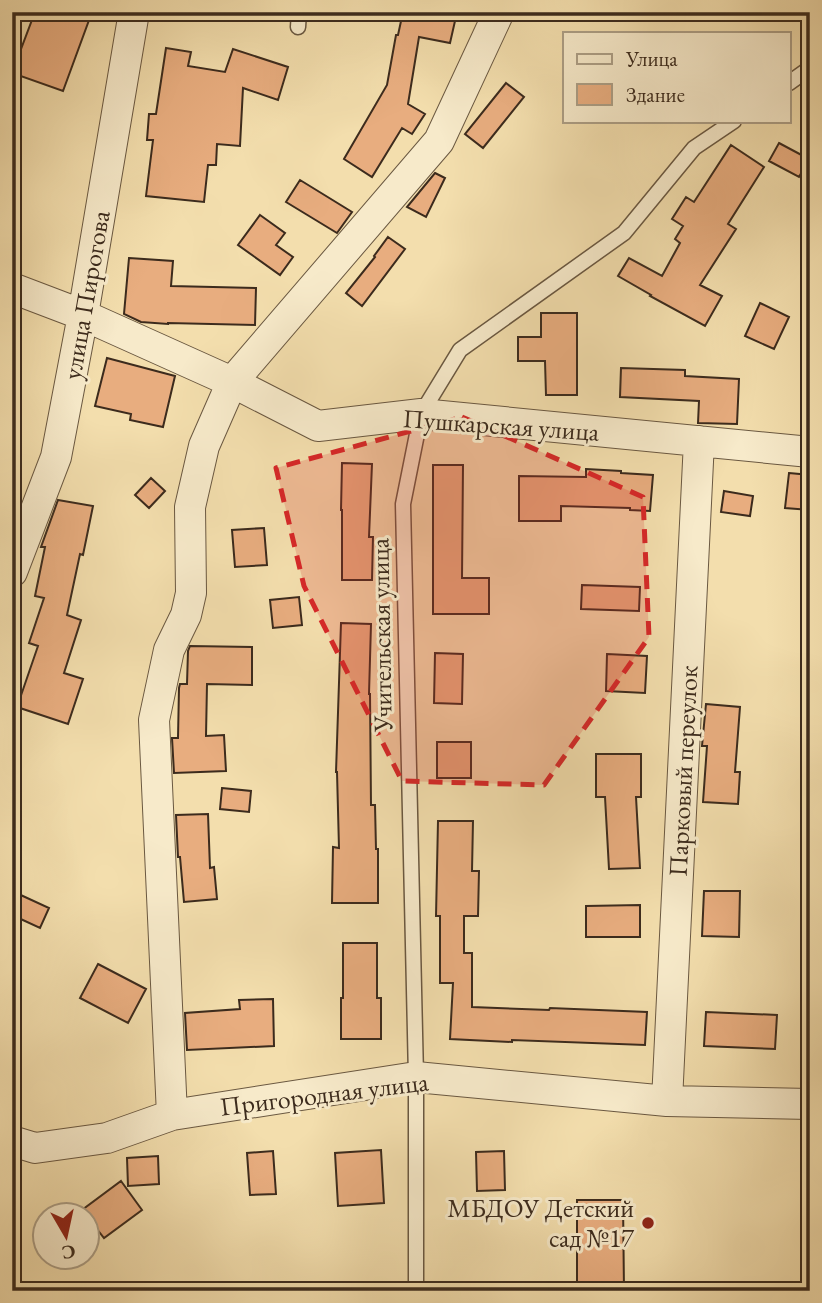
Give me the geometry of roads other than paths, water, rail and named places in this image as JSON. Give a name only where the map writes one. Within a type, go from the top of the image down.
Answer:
[{"type":"street","name":"улица Пирогова","points":[[12,572],[56,457],[134,12]]},
{"type":"street","points":[[172,1115],[154,720],[169,650],[186,615],[191,593],[190,507],[204,446],[232,382],[439,141],[499,12]]},
{"type":"street","name":"Пушкарская улица","points":[[12,288],[83,315],[232,382],[318,426],[421,414],[810,452]]},
{"type":"street","name":"Парковый переулок","points":[[667,1101],[699,441]]},
{"type":"street","name":"Пригородная улица","points":[[12,1141],[35,1148],[107,1138],[172,1115],[416,1077],[667,1101],[810,1104]]},
{"type":"lane","points":[[790,82],[810,68]]},
{"type":"lane","name":"Учительская улица","points":[[416,1291],[416,1077],[403,504],[421,414],[460,350],[624,233],[694,148],[733,122]]},
{"type":"place","name":"МБДОУ Детский сад №17","points":[[648,1223]]}]
